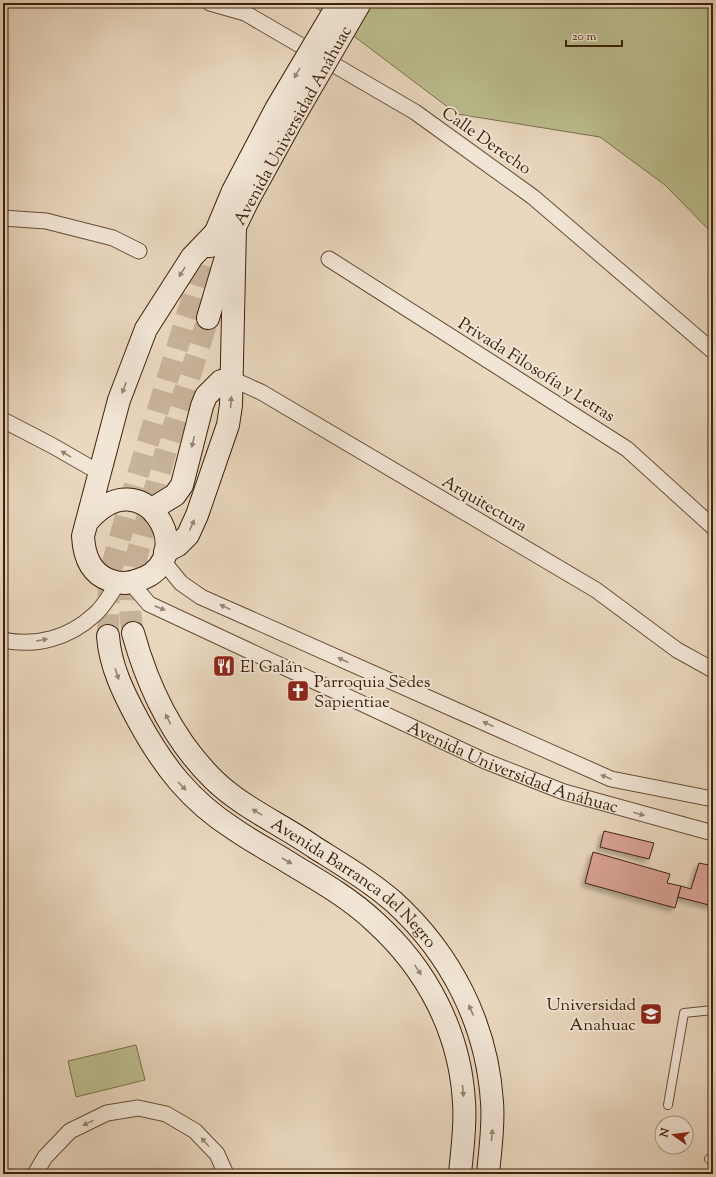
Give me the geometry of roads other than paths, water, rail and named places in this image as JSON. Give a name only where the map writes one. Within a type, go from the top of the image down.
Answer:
[{"type":"main road","name":"Avenida Universidad Anáhuac","points":[[203,264],[226,229],[276,109],[339,3]]},
{"type":"main road","name":"Avenida Universidad Anáhuac","points":[[241,196],[296,113],[360,3]]},
{"type":"main road","name":"Avenida Universidad Anáhuac","points":[[208,318],[226,229]]},
{"type":"main road","points":[[226,229],[232,380],[231,406],[228,425],[188,535],[164,556],[150,575],[125,583],[103,578],[91,567],[84,552],[83,536],[119,400],[146,329],[192,257],[226,229]]},
{"type":"main road","points":[[152,509],[175,495],[182,485],[202,406],[206,396],[221,381],[232,380]]},
{"type":"main road","points":[[100,473],[131,500]]},
{"type":"main road","points":[[88,521],[99,508],[114,501],[131,500],[146,505],[160,518],[165,529],[167,541],[164,556]]},
{"type":"main road","name":"Avenida Barranca del Negro","points":[[133,633],[142,666],[151,688],[173,728],[199,764],[214,780],[250,808],[311,844],[370,883],[393,901],[434,944],[464,994],[484,1047],[492,1102],[492,1130],[488,1174]]},
{"type":"main road","name":"Avenida Barranca del Negro","points":[[108,636],[109,650],[124,696],[152,746],[178,781],[214,815],[353,904],[394,940],[411,960],[426,982],[447,1023],[462,1078],[464,1128],[460,1174]]},
{"type":"street","name":"Calle Derecho","points":[[210,3],[245,13],[415,112],[533,197],[713,351]]},
{"type":"street","points":[[3,218],[46,221],[113,238],[139,252]]},
{"type":"street","name":"Privada Filosofía y Letras","points":[[329,259],[627,449],[713,527]]},
{"type":"street","name":"Arquitectura","points":[[232,380],[261,392],[376,462],[596,590],[677,650],[713,670]]},
{"type":"street","points":[[3,420],[100,473]]},
{"type":"street","name":"Avenida Universidad Anáhuac","points":[[164,556],[182,583],[201,597],[611,779],[713,799]]},
{"type":"street","points":[[3,640],[12,642],[41,642],[70,632],[95,615],[125,583]]},
{"type":"street","name":"Avenida Universidad Anáhuac","points":[[125,583],[149,604],[485,761],[564,792],[713,833]]},
{"type":"street","points":[[35,1174],[45,1157],[70,1131],[107,1113],[138,1108],[166,1114],[195,1131],[217,1154],[226,1174]]},
{"type":"lane","points":[[668,1104],[684,1013],[713,1010]]},
{"type":"tunnel","points":[[108,636],[109,577],[136,481],[203,264]]},
{"type":"tunnel","points":[[133,633],[130,602],[136,559],[162,465],[208,318]]},
{"type":"place","name":"El Galán","points":[[224,666]]},
{"type":"place","name":"Parroquia Sedes Sapientiae","points":[[298,691]]},
{"type":"place","name":"Universidad Anahuac","points":[[651,1014]]}]
